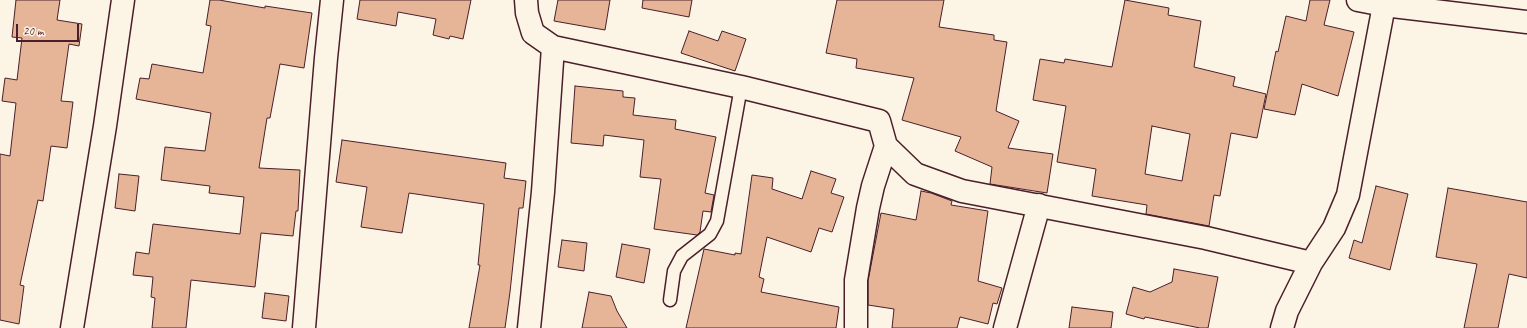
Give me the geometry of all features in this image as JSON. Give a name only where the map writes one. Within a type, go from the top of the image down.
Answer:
[{"type":"street","points":[[72,328],[105,126],[123,0]]},
{"type":"street","points":[[304,328],[325,66],[332,0]]},
{"type":"street","points":[[526,0],[527,13],[533,33],[553,47],[742,87],[878,121],[886,146],[915,174],[962,191],[1206,238],[1311,263]]},
{"type":"street","points":[[1358,0],[1385,2],[1527,22]]},
{"type":"street","points":[[1282,328],[1287,311],[1311,263],[1334,228],[1348,195],[1385,2]]},
{"type":"street","points":[[529,328],[543,192],[553,47]]},
{"type":"street","points":[[856,328],[856,280],[868,208],[873,186],[886,146]]},
{"type":"street","points":[[1005,328],[1038,205]]},
{"type":"lane","points":[[670,300],[674,271],[682,256],[710,234],[717,221],[742,87]]},
{"type":"building","points":[[16,0],[60,0],[57,20],[82,24],[79,46],[69,44],[61,101],[73,102],[67,148],[51,146],[43,201],[38,200],[20,285],[24,286],[19,324],[0,320],[0,154],[10,156],[16,103],[2,101],[5,78],[17,80],[22,38],[12,37]]},
{"type":"building","points":[[210,0],[312,13],[304,68],[280,64],[270,118],[267,118],[259,168],[300,170],[298,211],[296,211],[293,236],[261,233],[255,287],[191,280],[186,328],[152,328],[155,298],[151,297],[153,277],[133,275],[136,252],[149,254],[153,224],[240,234],[244,197],[209,193],[210,186],[161,180],[165,147],[205,151],[211,113],[136,99],[140,78],[149,79],[152,64],[203,73],[211,26],[206,25]]},
{"type":"building","points":[[360,0],[471,0],[463,39],[450,36],[449,39],[433,35],[436,19],[398,12],[396,26],[357,19]]},
{"type":"building","points":[[558,0],[610,0],[605,30],[554,21]]},
{"type":"building","points":[[643,0],[692,0],[689,17],[642,8]]},
{"type":"building","points":[[837,0],[944,0],[939,27],[994,35],[994,40],[1007,42],[996,111],[1019,121],[1008,148],[1053,154],[1047,193],[990,184],[992,167],[955,151],[961,137],[902,120],[914,78],[856,68],[857,59],[826,53]]},
{"type":"building","points":[[1125,0],[1169,8],[1168,15],[1201,21],[1194,67],[1235,77],[1233,86],[1266,94],[1257,138],[1231,133],[1220,196],[1214,195],[1209,226],[1146,214],[1147,205],[1092,196],[1096,169],[1057,162],[1066,106],[1033,100],[1040,59],[1064,63],[1065,59],[1112,67]],"holes":[[[1152,126],[1190,134],[1182,181],[1145,174]]]},
{"type":"building","points":[[1310,0],[1330,0],[1324,25],[1354,32],[1338,96],[1302,84],[1295,115],[1264,109],[1276,51],[1278,52],[1286,16],[1306,21]]},
{"type":"building","points":[[689,31],[718,41],[722,31],[746,39],[735,71],[681,53]]},
{"type":"building","points":[[575,86],[623,91],[623,97],[635,98],[633,115],[676,120],[675,129],[716,137],[705,193],[714,195],[711,212],[703,211],[700,232],[697,235],[654,229],[661,179],[640,177],[644,140],[604,135],[603,146],[571,143]]},
{"type":"building","points":[[342,140],[506,163],[504,178],[526,181],[523,208],[519,208],[505,328],[469,328],[480,265],[478,265],[484,204],[409,193],[402,233],[361,227],[367,187],[336,182]]},
{"type":"building","points":[[811,171],[836,179],[831,193],[844,197],[832,232],[819,228],[811,252],[767,237],[759,277],[764,279],[761,292],[839,307],[836,328],[686,328],[704,249],[735,255],[735,253],[741,254],[752,175],[773,178],[772,189],[802,199]]},
{"type":"building","points":[[119,174],[139,176],[135,211],[115,208]]},
{"type":"building","points":[[1376,186],[1408,194],[1390,270],[1349,258],[1354,240],[1362,243]]},
{"type":"building","points":[[1448,188],[1527,202],[1527,278],[1509,274],[1498,328],[1464,328],[1477,264],[1436,257]]},
{"type":"building","points":[[921,191],[952,201],[951,205],[988,211],[978,281],[1002,288],[997,304],[993,303],[988,324],[960,317],[957,328],[892,328],[894,309],[868,305],[868,281],[881,213],[916,220]]},
{"type":"building","points":[[562,240],[587,243],[584,271],[558,267]]},
{"type":"building","points":[[622,244],[650,249],[644,283],[616,277]]},
{"type":"building","points":[[1174,269],[1218,277],[1208,328],[1200,328],[1145,317],[1144,319],[1126,314],[1133,287],[1150,292],[1172,282]]},
{"type":"building","points":[[589,292],[611,296],[617,311],[627,328],[582,328]]},
{"type":"building","points":[[265,293],[289,296],[286,321],[262,318]]},
{"type":"building","points":[[1072,307],[1113,312],[1111,328],[1069,328]]}]
